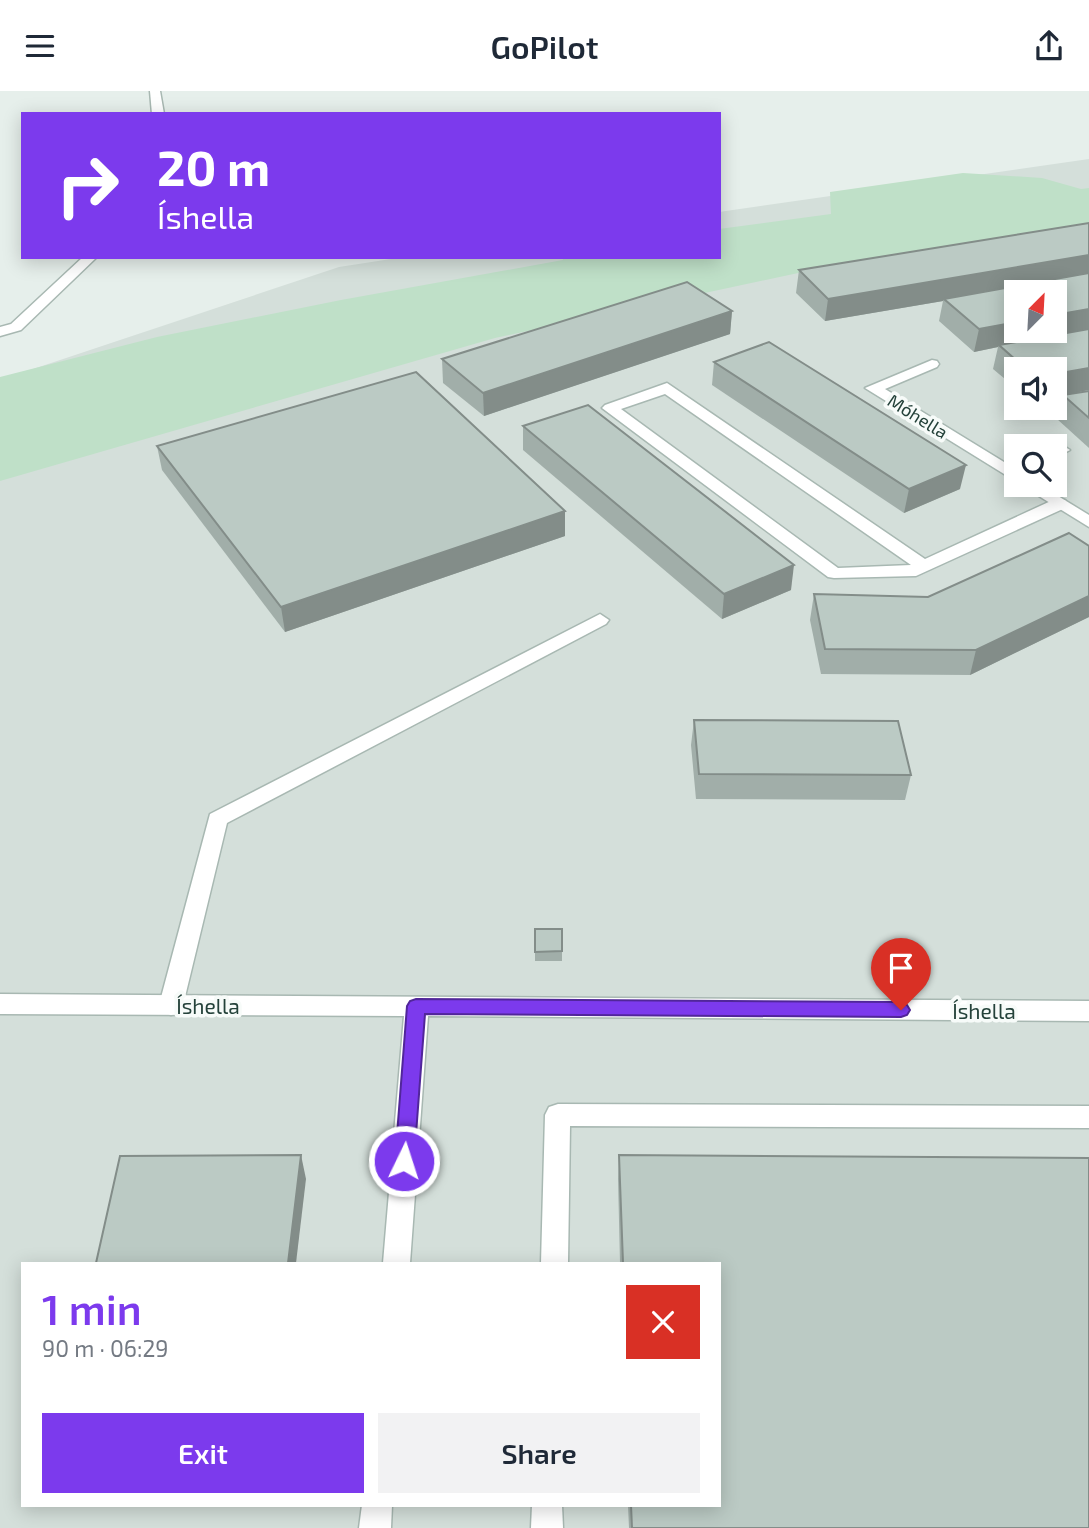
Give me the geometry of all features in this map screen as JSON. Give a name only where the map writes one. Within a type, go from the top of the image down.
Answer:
[{"type":"street","points":[[155,91],[158,112]]},
{"type":"street","points":[[0,332],[16,327],[89,259]]},
{"type":"street","name":"Móhella","points":[[932,364],[873,388],[1004,466]]},
{"type":"street","points":[[923,565],[667,388],[610,408],[834,573],[910,572],[1059,504]]},
{"type":"street","points":[[1048,497],[1089,522]]},
{"type":"street","points":[[171,1005],[218,819],[600,620]]},
{"type":"street","name":"Íshella","points":[[0,1004],[1089,1011]]},
{"type":"street","points":[[396,1262],[416,1006]]},
{"type":"street","points":[[554,1262],[558,1115],[1089,1117]]},
{"type":"street","points":[[375,1528],[377,1507]]},
{"type":"street","points":[[547,1507],[547,1528]]},
{"type":"shaded area","points":[[1089,159],[1089,1528],[0,1528],[0,380],[339,267],[391,259],[721,259],[721,212]]},
{"type":"green space","points":[[963,173],[1042,178],[1081,189],[1089,188],[1089,225],[831,266],[495,338],[0,481],[0,377],[157,337],[563,259],[721,259],[721,229],[831,214],[830,192]]},
{"type":"building","points":[[1089,223],[1089,255],[828,299],[799,270]]},
{"type":"building","points":[[1089,273],[1089,309],[1068,313],[1068,280],[1050,280]]},
{"type":"building","points":[[687,282],[732,311],[483,393],[442,359]]},
{"type":"building","points":[[1004,288],[1004,324],[979,329],[944,299]]},
{"type":"building","points":[[1089,329],[1089,368],[1067,372],[1067,357],[1012,357],[999,345],[1068,343],[1068,333]]},
{"type":"building","points":[[769,342],[966,465],[909,489],[714,362]]},
{"type":"building","points":[[416,372],[565,511],[281,607],[157,446]]},
{"type":"building","points":[[1089,391],[1089,418],[1067,399],[1067,394]]},
{"type":"building","points":[[588,405],[794,565],[724,594],[523,426]]},
{"type":"building","points":[[1069,533],[1089,546],[1089,596],[976,650],[825,649],[814,594],[928,597]]},
{"type":"building","points":[[694,720],[898,721],[911,775],[699,774]]},
{"type":"building","points":[[535,929],[562,929],[562,951],[535,952]]},
{"type":"building","points":[[301,1155],[288,1262],[96,1262],[120,1156]]},
{"type":"building","points":[[619,1155],[1089,1158],[1089,1528],[632,1528],[631,1507],[721,1507],[721,1262],[623,1262]]},
{"type":"route","points":[[404,1161],[416,1006],[901,1010]]}]
